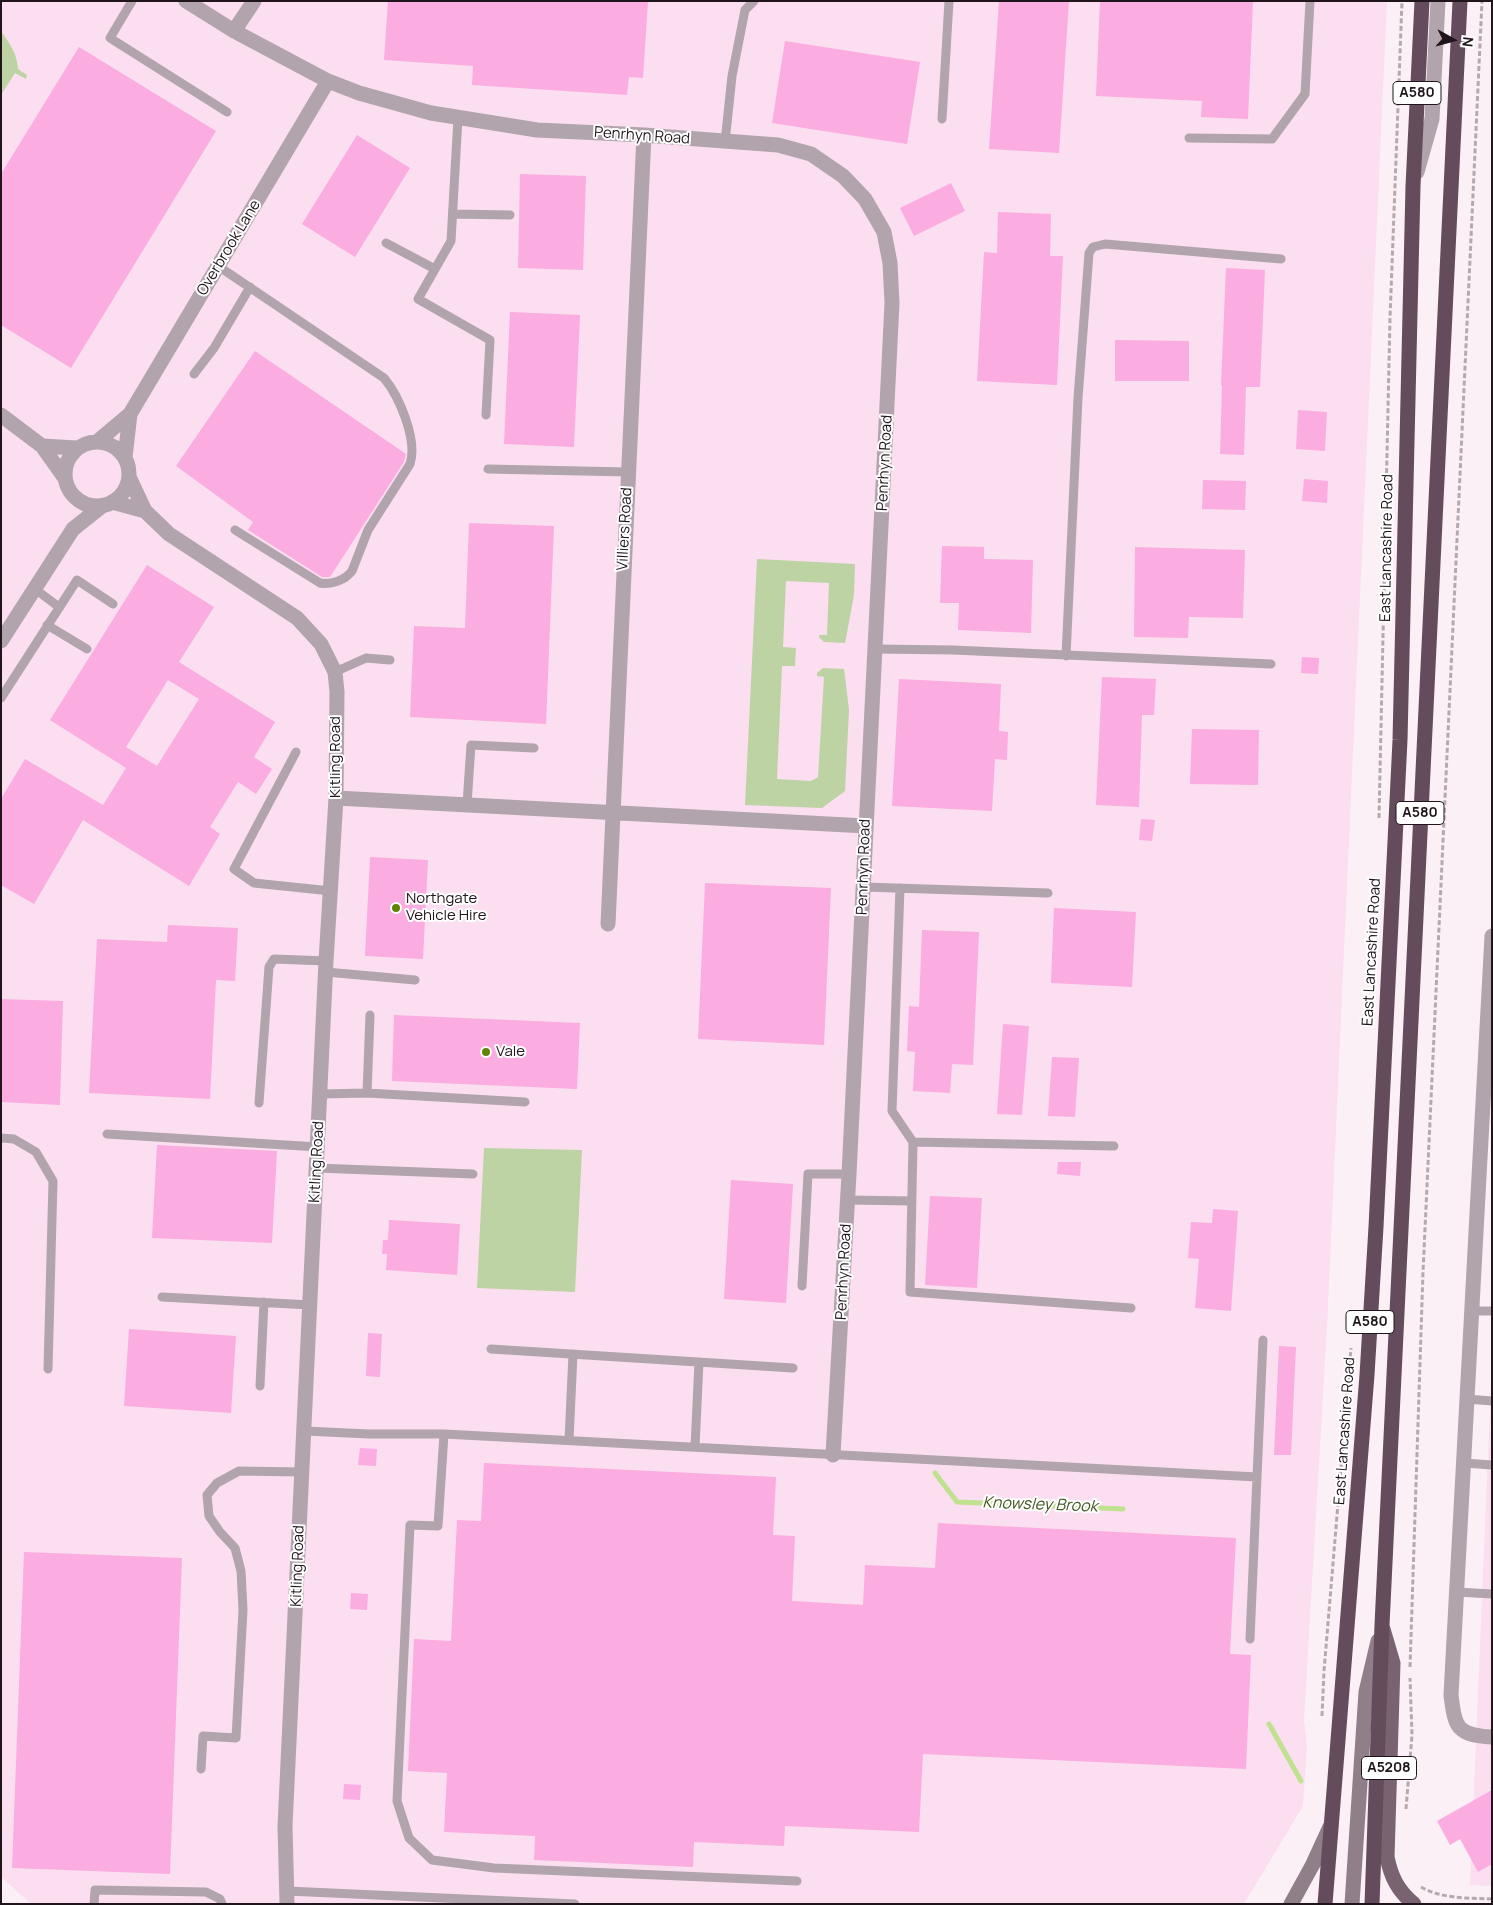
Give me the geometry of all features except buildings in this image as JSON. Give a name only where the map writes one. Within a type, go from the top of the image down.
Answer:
[{"type":"highway","name":"East Lancashire Road","points":[[1325,1904],[1367,1375],[1376,1227],[1400,740],[1413,186],[1422,1]]},
{"type":"highway","name":"A580","points":[[1372,1904],[1382,1625],[1460,1]]},
{"type":"main road","name":"A5208","points":[[1382,1625],[1393,1663],[1387,1857],[1392,1878],[1414,1904]]},
{"type":"street","name":"Penrhyn Road","points":[[186,1],[234,31],[328,81],[359,93],[431,113],[537,130],[644,135],[778,145],[811,154],[843,176],[864,199],[884,232],[890,263],[892,303],[848,1200],[833,1455]]},
{"type":"street","points":[[234,31],[254,1]]},
{"type":"street","points":[[1413,186],[1432,119],[1438,1]]},
{"type":"street","name":"Overbrook Lane","points":[[98,441],[130,414],[328,81]]},
{"type":"street","name":"Villiers Road","points":[[608,924],[644,135]]},
{"type":"street","name":"Overbrook Lane","points":[[125,457],[130,414]]},
{"type":"street","points":[[1,415],[42,446],[64,477],[72,495],[81,502],[91,506],[107,504],[146,511]]},
{"type":"street","points":[[1,641],[73,529],[123,492],[129,477],[125,457],[118,449],[108,443],[90,442],[76,448],[42,446]]},
{"type":"street","points":[[64,477],[67,462],[76,448]]},
{"type":"street","name":"Kitling Road","points":[[129,477],[146,511],[169,534],[297,618],[321,644],[334,672],[337,692],[336,798],[326,967],[285,1826],[287,1898]]},
{"type":"street","points":[[72,495],[73,529]]},
{"type":"street","points":[[336,798],[866,826]]},
{"type":"street","points":[[1492,936],[1451,1695],[1453,1715],[1458,1727],[1466,1733],[1492,1737]]},
{"type":"street","points":[[1352,1904],[1366,1692],[1382,1625]]},
{"type":"street","points":[[1291,1904],[1313,1864],[1331,1825]]},
{"type":"lane","points":[[132,1],[110,38],[227,112]]},
{"type":"lane","points":[[725,142],[732,76],[745,10],[754,1]]},
{"type":"lane","points":[[942,119],[949,1]]},
{"type":"lane","points":[[1189,138],[1272,140],[1305,94],[1310,1]]},
{"type":"lane","points":[[458,118],[451,241],[418,299],[490,340],[486,415]]},
{"type":"lane","points":[[453,214],[510,215]]},
{"type":"lane","points":[[386,243],[435,269]]},
{"type":"lane","points":[[1066,656],[1078,398],[1089,253],[1093,247],[1104,244],[1281,260]]},
{"type":"lane","points":[[218,266],[384,378],[392,388],[401,406],[412,443],[413,456],[410,464],[368,530],[352,571],[337,581],[327,584],[320,583],[234,530]]},
{"type":"lane","points":[[194,374],[214,348],[250,287]]},
{"type":"lane","points":[[488,468],[628,472]]},
{"type":"lane","points":[[1,698],[77,580],[112,604]]},
{"type":"lane","points":[[35,589],[59,607]]},
{"type":"lane","points":[[47,625],[86,649]]},
{"type":"lane","points":[[876,649],[953,650],[1271,664]]},
{"type":"lane","points":[[334,672],[366,658],[390,660]]},
{"type":"lane","points":[[467,804],[471,745],[534,748]]},
{"type":"lane","points":[[296,752],[234,869],[254,883],[331,891]]},
{"type":"lane","points":[[864,887],[1048,893]]},
{"type":"lane","points":[[900,888],[892,1111],[913,1142],[910,1292],[1131,1308]]},
{"type":"lane","points":[[259,1104],[269,967],[274,959],[415,980]]},
{"type":"lane","points":[[367,1093],[370,1015]]},
{"type":"lane","points":[[320,1094],[367,1093],[525,1102]]},
{"type":"lane","points":[[107,1134],[318,1147]]},
{"type":"lane","points":[[1,1138],[14,1139],[36,1152],[53,1181],[48,1369]]},
{"type":"lane","points":[[913,1142],[1114,1146]]},
{"type":"lane","points":[[317,1168],[473,1174]]},
{"type":"lane","points":[[802,1286],[808,1174],[849,1174]]},
{"type":"lane","points":[[848,1200],[912,1201]]},
{"type":"lane","points":[[162,1297],[310,1305]]},
{"type":"lane","points":[[260,1386],[264,1302]]},
{"type":"lane","points":[[1472,1311],[1492,1311]]},
{"type":"lane","points":[[1250,1639],[1263,1340]]},
{"type":"lane","points":[[491,1349],[793,1368]]},
{"type":"lane","points":[[569,1440],[573,1354]]},
{"type":"lane","points":[[695,1447],[699,1362]]},
{"type":"lane","points":[[1467,1399],[1492,1401]]},
{"type":"lane","points":[[305,1431],[369,1434],[444,1434],[1256,1476]]},
{"type":"lane","points":[[444,1434],[438,1526],[410,1525],[397,1801],[409,1838],[432,1860],[494,1868],[797,1881]]},
{"type":"lane","points":[[1464,1463],[1492,1465]]},
{"type":"lane","points":[[201,1769],[203,1736],[236,1738],[243,1610],[241,1571],[235,1548],[220,1532],[209,1516],[207,1495],[217,1483],[239,1470],[302,1472]]},
{"type":"lane","points":[[1457,1592],[1492,1594]]},
{"type":"lane","points":[[94,1904],[95,1890],[206,1892],[220,1899],[222,1904]]},
{"type":"lane","points":[[287,1898],[575,1904]]},
{"type":"path","points":[[1379,821],[1390,318],[1402,1]]},
{"type":"path","points":[[1406,1812],[1412,1735],[1410,1669],[1423,1272],[1482,1]]},
{"type":"path","points":[[1322,1720],[1327,1632],[1352,1344]]},
{"type":"path","points":[[1414,1882],[1422,1888],[1439,1894],[1492,1898]]},
{"type":"shaded area","points":[[1,1],[1387,1],[1327,1327],[1304,1720],[1307,1747],[1303,1806],[1244,1904],[31,1904],[1,1877]]},
{"type":"shaded area","points":[[1492,1360],[1492,1886],[1470,1885]]},
{"type":"green space","points":[[1,31],[15,53],[18,69],[27,75],[26,79],[15,73],[1,95]]},
{"type":"green space","points":[[757,559],[855,564],[854,595],[845,643],[824,642],[819,637],[819,635],[827,635],[829,583],[786,581],[783,647],[796,648],[795,666],[782,666],[777,779],[811,781],[818,777],[824,677],[817,676],[817,673],[823,668],[844,669],[849,710],[845,791],[822,808],[745,805]]},
{"type":"green space","points":[[484,1148],[582,1150],[575,1292],[477,1288]]},
{"type":"waterway","name":"Knowsley Brook","points":[[935,1473],[957,1502],[1123,1509]]},
{"type":"waterway","name":"Knowsley Brook","points":[[1269,1724],[1301,1781]]},
{"type":"place","name":"Northgate Vehicle Hire","points":[[396,908]]},
{"type":"place","name":"Vale","points":[[486,1052]]}]
